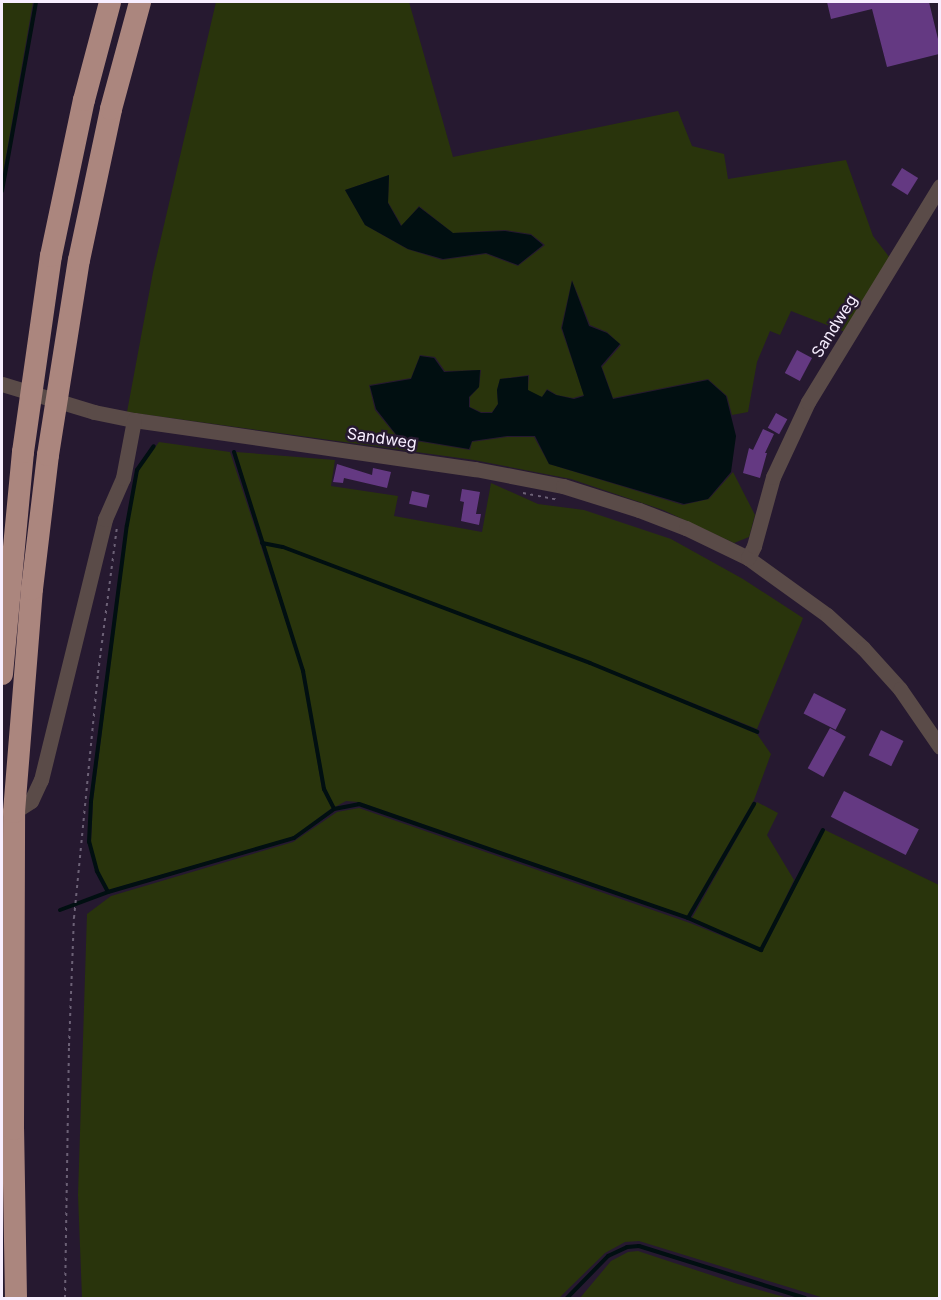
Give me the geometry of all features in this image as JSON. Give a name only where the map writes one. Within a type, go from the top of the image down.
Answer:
[{"type":"highway","points":[[2,674],[23,452],[51,256],[84,100],[110,2]]},
{"type":"highway","points":[[16,1299],[13,1129],[14,812],[32,588],[48,455],[79,260],[111,109],[140,2]]},
{"type":"street","name":"Sandweg","points":[[748,558],[754,546],[773,477],[808,402],[939,186]]},
{"type":"street","name":"Sandweg","points":[[2,384],[94,412],[134,420],[475,469],[563,486],[658,517],[748,558],[811,602],[863,648],[900,689],[939,747]]},
{"type":"street","points":[[14,812],[31,801],[41,780],[105,519],[123,478],[134,420]]},
{"type":"path","points":[[516,490],[538,498],[562,500]]},
{"type":"path","points":[[65,1299],[68,1094],[74,918],[98,673],[117,530],[117,495]]},
{"type":"green space","points":[[2,2],[33,2],[2,179]]},
{"type":"green space","points":[[216,2],[409,2],[453,157],[678,111],[692,146],[724,154],[728,179],[846,160],[873,236],[890,258],[845,332],[791,311],[780,335],[770,331],[757,362],[748,412],[732,415],[727,396],[708,379],[613,398],[602,367],[621,345],[607,332],[590,325],[572,280],[561,328],[584,395],[573,398],[557,395],[547,389],[542,397],[528,390],[529,375],[500,379],[497,390],[498,404],[492,412],[481,412],[470,407],[470,397],[479,387],[481,370],[445,371],[435,357],[420,355],[411,378],[369,385],[375,410],[398,438],[470,450],[472,442],[507,437],[534,437],[549,464],[683,505],[709,499],[733,472],[755,515],[749,537],[734,543],[663,510],[571,479],[474,460],[127,412],[153,272]],"holes":[[[389,175],[388,202],[402,226],[419,206],[453,233],[505,230],[531,234],[545,245],[518,266],[486,254],[442,260],[407,249],[365,225],[345,190]]]},
{"type":"green space","points":[[159,442],[230,452],[302,671],[322,789],[332,808],[293,837],[108,890],[98,871],[91,843],[93,801],[128,525],[138,471]]},
{"type":"green space","points":[[236,452],[335,460],[331,486],[398,496],[394,516],[482,532],[491,483],[538,504],[584,510],[671,539],[743,579],[803,618],[757,729],[591,662],[283,546],[263,542]]},
{"type":"green space","points":[[265,545],[282,548],[590,664],[757,734],[771,754],[754,800],[687,916],[359,802],[346,801],[335,807],[325,789],[304,671]]},
{"type":"green space","points":[[757,802],[778,813],[767,835],[794,880],[761,949],[692,918]]},
{"type":"green space","points":[[359,808],[690,923],[762,952],[825,830],[939,885],[939,1298],[824,1298],[639,1241],[625,1242],[605,1253],[559,1298],[82,1298],[78,1195],[87,914],[111,896],[293,842],[337,812]]},
{"type":"green space","points":[[638,1251],[788,1298],[580,1298],[611,1261],[628,1252]]},
{"type":"shaded area","points":[[389,175],[388,203],[401,226],[419,207],[453,233],[505,231],[531,235],[543,245],[518,265],[486,253],[443,259],[408,249],[365,225],[345,190]]},
{"type":"shaded area","points":[[572,281],[589,326],[607,333],[620,344],[601,366],[613,399],[708,380],[726,396],[736,436],[731,472],[708,499],[684,504],[549,464],[535,436],[507,436],[472,441],[469,449],[398,437],[376,409],[370,386],[411,379],[420,356],[434,358],[444,372],[480,370],[479,387],[469,397],[469,407],[481,413],[492,413],[498,404],[497,390],[500,379],[528,376],[528,390],[542,397],[547,390],[556,395],[574,399],[584,396],[562,328]]},
{"type":"building","points":[[827,2],[929,2],[939,43],[939,54],[887,67],[872,9],[831,19]]},
{"type":"building","points":[[902,168],[918,178],[908,195],[891,185]]},
{"type":"building","points":[[797,350],[812,358],[800,381],[785,373]]},
{"type":"building","points":[[776,413],[787,419],[779,434],[768,428]]},
{"type":"building","points":[[763,429],[774,434],[765,453],[767,453],[760,478],[743,473],[749,448],[753,450]]},
{"type":"building","points":[[337,464],[372,475],[373,468],[391,472],[387,488],[344,478],[343,483],[333,482]]},
{"type":"building","points":[[462,489],[480,492],[476,514],[481,514],[479,525],[461,521],[464,502],[460,501]]},
{"type":"building","points":[[412,491],[430,495],[427,508],[409,504]]},
{"type":"building","points":[[814,693],[846,709],[836,730],[804,713]]},
{"type":"building","points":[[830,728],[846,737],[823,777],[808,768]]},
{"type":"building","points":[[881,730],[903,741],[891,766],[869,755]]},
{"type":"building","points":[[844,791],[919,829],[906,855],[831,817]]},
{"type":"waterway","points":[[2,191],[36,2]]},
{"type":"waterway","points":[[108,892],[97,871],[89,842],[91,801],[127,525],[137,470],[154,446]]},
{"type":"waterway","points":[[234,452],[303,671],[324,789],[334,809]]},
{"type":"waterway","points":[[262,543],[283,547],[590,663],[757,732]]},
{"type":"waterway","points":[[60,910],[108,892],[294,838],[334,809],[359,804],[688,918],[754,804]]},
{"type":"waterway","points":[[688,918],[761,950],[823,830]]},
{"type":"waterway","points":[[567,1298],[608,1256],[627,1247],[639,1246],[805,1298]]}]
